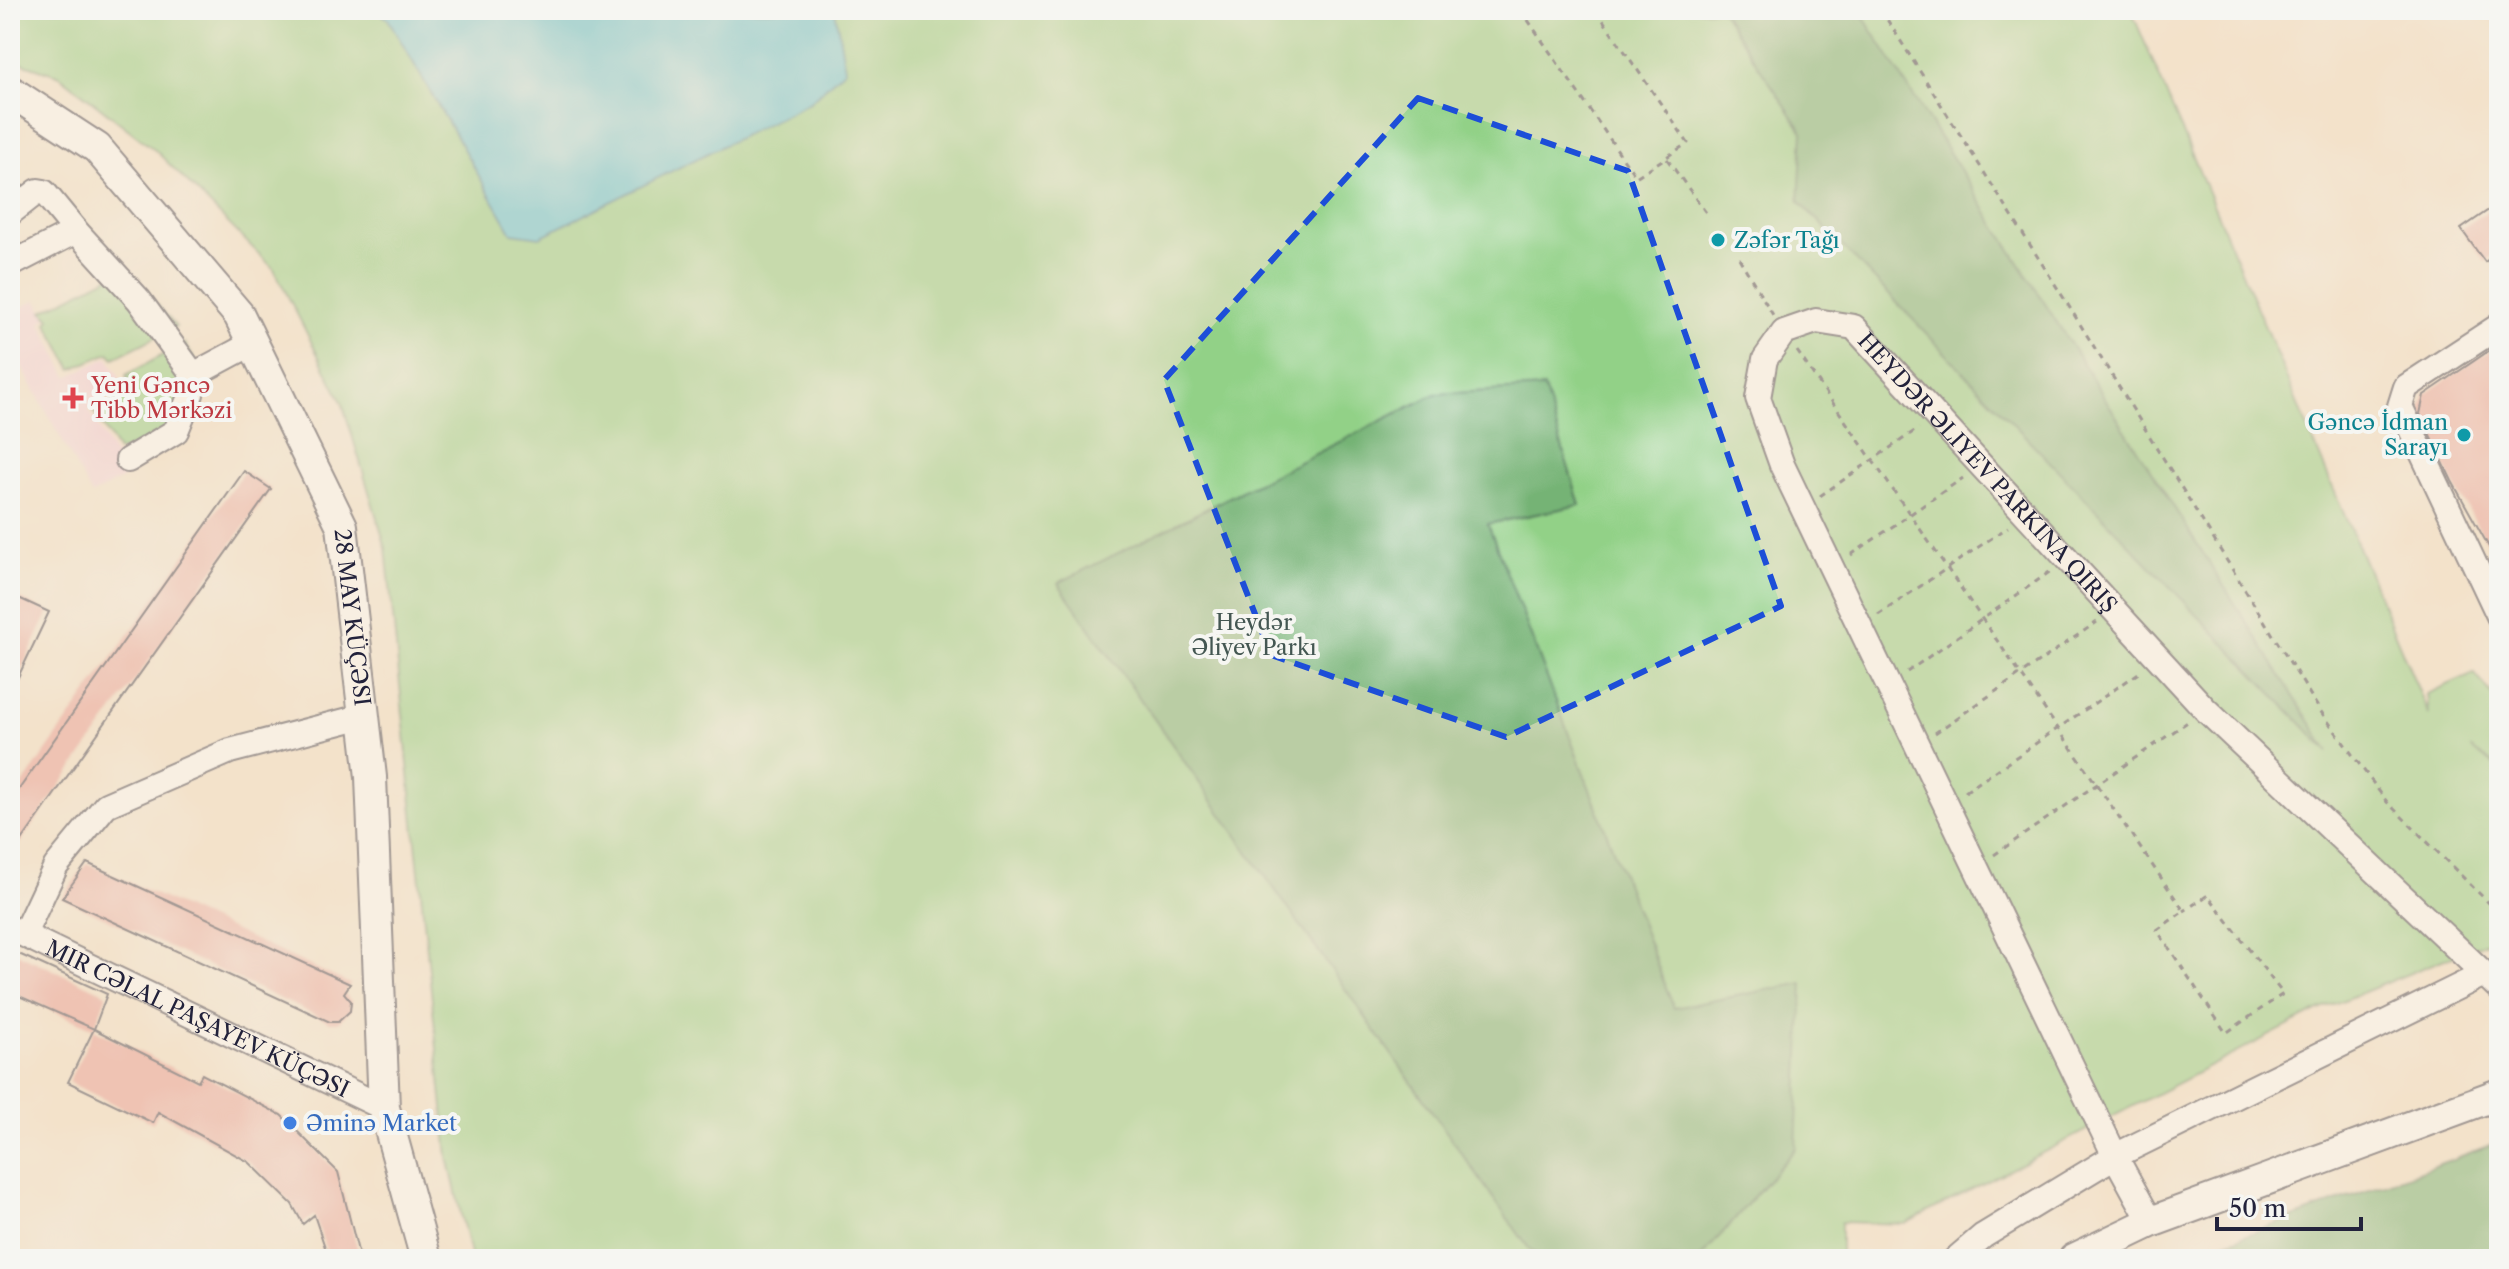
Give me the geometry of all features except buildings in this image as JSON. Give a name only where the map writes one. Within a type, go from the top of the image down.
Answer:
[{"type":"main road","name":"28 MAY KÜÇƏSI","points":[[10,91],[97,148],[239,315],[342,526],[371,777],[384,1108],[426,1259]]},
{"type":"main road","points":[[2074,1259],[2151,1222],[2499,1094]]},
{"type":"street","points":[[10,213],[41,191],[139,300],[192,373],[191,394],[176,431],[128,460]]},
{"type":"street","points":[[10,265],[76,231]]},
{"type":"street","points":[[1956,1259],[1983,1236],[2115,1156],[2491,981],[2206,710],[1854,327],[1816,321],[1784,332],[1765,359],[1758,398],[1782,465],[2115,1156],[2151,1222]]},
{"type":"street","points":[[2499,326],[2406,387],[2400,406],[2499,616]]},
{"type":"street","points":[[192,373],[253,343]]},
{"type":"street","points":[[17,931],[56,866],[106,805],[230,751],[364,716]]},
{"type":"street","name":"MIR CƏLAL PAŞAYEV KÜÇƏSI","points":[[17,931],[384,1108]]},
{"type":"path","points":[[1521,10],[1636,177],[1688,143],[1596,10]]},
{"type":"path","points":[[1881,10],[2099,353],[2319,709],[2387,802],[2499,913]]},
{"type":"path","points":[[1666,157],[1707,214]]},
{"type":"path","points":[[1739,258],[1784,332],[2184,911]]},
{"type":"path","points":[[1803,508],[1935,417]]},
{"type":"path","points":[[1832,568],[1983,465]]},
{"type":"path","points":[[1860,626],[2028,514]]},
{"type":"path","points":[[1888,685],[2068,559]]},
{"type":"path","points":[[1918,745],[2114,611]]},
{"type":"path","points":[[1946,805],[2160,659]]},
{"type":"path","points":[[1976,867],[2206,710]]},
{"type":"path","points":[[2208,895],[2283,994],[2226,1033],[2157,930],[2184,911],[2208,895]]},
{"type":"highlighted area","points":[[1418,98],[1628,171],[1781,606],[1506,737],[1271,655],[1164,380]]},
{"type":"shaded area","name":"Yeni Gəncə Tibb Mərkəzi","points":[[36,300],[47,317],[41,323],[68,377],[108,357],[126,388],[88,409],[115,456],[122,455],[133,472],[92,495],[10,345],[10,313]]},
{"type":"green space","name":"Heydər Əliyev Parkı","points":[[10,10],[2131,10],[2429,715],[2427,694],[2474,673],[2499,703],[2499,767],[2470,748],[2499,769],[2499,937],[2319,1010],[1905,1224],[1841,1222],[1841,1259],[471,1259],[448,1157],[386,548],[342,402],[274,269],[156,151],[60,76],[10,59]]},
{"type":"green space","points":[[1721,10],[1859,10],[2329,752],[1799,201],[1803,132]]},
{"type":"green space","points":[[126,268],[176,327],[114,358],[109,353],[72,369],[47,323],[50,319],[43,311]]},
{"type":"green space","points":[[185,343],[204,377],[190,417],[118,451],[94,412],[132,391],[126,375]]},
{"type":"green space","points":[[1544,388],[1580,505],[1488,524],[1674,1008],[1803,983],[1796,1148],[1700,1259],[1544,1259],[1530,1250],[1058,583],[1435,394]]},
{"type":"green space","points":[[2499,1142],[2499,1259],[2181,1259]]},
{"type":"water","points":[[376,10],[835,10],[845,69],[810,102],[540,237],[512,233],[388,19]]},
{"type":"place","name":"Zəfər Tağı","points":[[1718,240]]},
{"type":"place","name":"Yeni Gəncə Tibb Mərkəzi","points":[[73,398]]},
{"type":"place","name":"Gəncə İdman Sarayı","points":[[2464,435]]},
{"type":"place","name":"Əminə Market","points":[[290,1123]]}]
